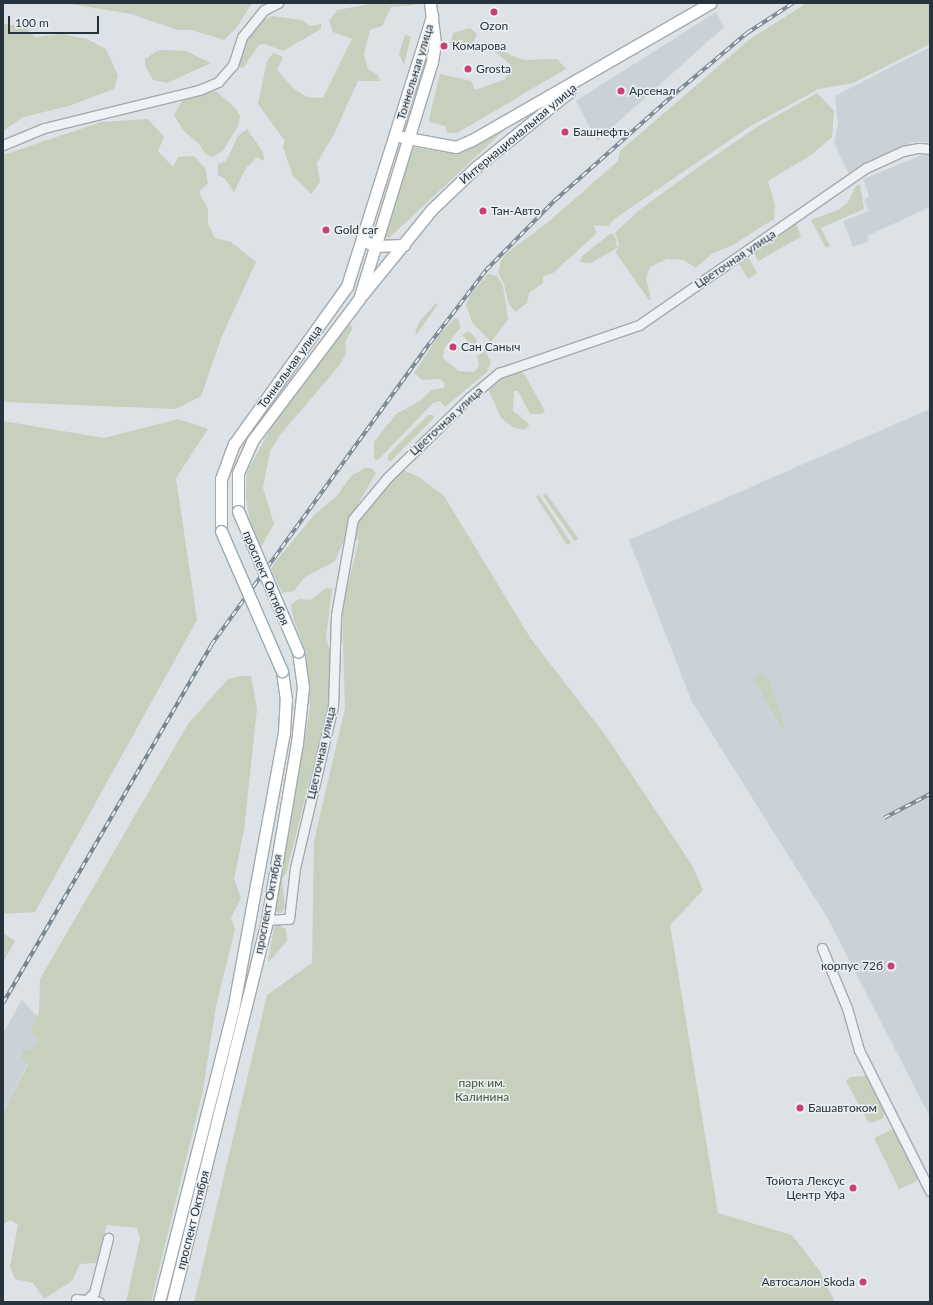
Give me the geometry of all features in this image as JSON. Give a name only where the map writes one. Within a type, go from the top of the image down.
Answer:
[{"type":"main road","points":[[430,3],[432,16]]},
{"type":"main road","name":"Интернациональная улица","points":[[395,135],[456,146],[583,78],[710,3]]},
{"type":"main road","name":"Тоннельная улица","points":[[222,531],[221,479],[234,444],[344,294],[432,16]]},
{"type":"main road","name":"Тоннельная улица","points":[[238,511],[238,473],[252,441],[360,299],[432,62],[435,43],[432,16]]},
{"type":"main road","name":"Интернациональная улица","points":[[360,299],[431,210],[476,167],[583,78]]},
{"type":"main road","points":[[361,240],[375,246],[404,245]]},
{"type":"main road","name":"проспект Октября","points":[[172,1302],[267,920],[297,742],[303,688],[298,652],[238,511]]},
{"type":"main road","name":"проспект Октября","points":[[159,1302],[233,1010],[284,733],[286,700],[282,671],[222,531]]},
{"type":"street","points":[[3,145],[44,128],[199,90],[218,82],[233,65],[242,37],[264,10],[278,3]]},
{"type":"street","name":"Цветочная улица","points":[[267,920],[289,919],[295,868],[333,706],[336,615],[353,519],[388,477],[470,397],[499,373],[639,325],[866,168],[903,151],[919,148],[930,149]]},
{"type":"street","points":[[822,948],[847,1008],[859,1050],[930,1191]]},
{"type":"street","points":[[83,1300],[94,1293],[108,1238]]},
{"type":"street","points":[[83,1300],[99,1302]]},
{"type":"shaded area","points":[[716,12],[724,27],[597,141],[576,101]]},
{"type":"shaded area","points":[[930,47],[930,142],[913,142],[849,174],[834,143],[838,123],[835,96]]},
{"type":"shaded area","points":[[930,155],[930,207],[867,236],[869,241],[853,247],[843,221],[869,211],[864,200],[869,196],[863,179],[920,156]]},
{"type":"shaded area","points":[[930,409],[930,1117],[827,917],[692,702],[629,540]]},
{"type":"shaded area","points":[[22,1000],[38,1017],[30,1031],[39,1040],[3,1114],[3,1033]]},
{"type":"green space","points":[[65,3],[252,3],[237,27],[224,40],[192,30],[178,30],[131,14]]},
{"type":"green space","points":[[376,3],[414,3],[415,5],[391,7],[382,26],[370,30],[364,54],[368,69],[378,75],[380,81],[358,81],[334,134],[317,163],[320,182],[311,194],[293,176],[283,147],[285,141],[258,104],[267,61],[273,53],[283,57],[277,70],[294,89],[307,97],[323,98],[352,39],[333,32],[329,21],[337,10]]},
{"type":"green space","points":[[807,3],[930,3],[930,44],[853,83],[818,89],[752,125],[617,217],[608,226],[593,225],[597,233],[553,273],[543,276],[543,283],[529,293],[527,303],[515,312],[508,302],[504,284],[498,272],[501,261],[507,253],[547,223],[618,161],[620,151],[750,39]]},
{"type":"green space","points":[[272,16],[302,20],[310,26],[321,24],[321,29],[283,51],[265,44],[259,45],[243,68],[239,67],[242,52],[253,31],[265,19]]},
{"type":"green space","points":[[3,23],[26,28],[35,37],[61,34],[87,39],[106,49],[118,76],[114,89],[69,106],[23,117],[3,131]]},
{"type":"green space","points":[[470,28],[477,34],[470,49],[450,45],[453,33]]},
{"type":"green space","points":[[405,35],[411,36],[404,65],[399,54]]},
{"type":"green space","points":[[491,44],[512,56],[524,60],[557,59],[566,69],[457,133],[447,133],[445,126],[430,122],[429,119],[440,74],[471,81],[475,90],[504,80],[508,75],[511,65],[489,47]]},
{"type":"green space","points":[[157,51],[186,51],[211,63],[167,83],[153,80],[145,66],[145,59]]},
{"type":"green space","points":[[216,91],[236,109],[240,116],[238,126],[223,151],[213,157],[205,154],[200,145],[183,130],[174,115],[182,101]]},
{"type":"green space","points":[[817,93],[834,111],[832,137],[811,155],[768,181],[775,205],[774,219],[733,245],[713,253],[696,268],[683,260],[667,259],[650,267],[646,278],[651,299],[649,300],[616,253],[619,244],[615,233],[638,211],[697,168],[757,127]]},
{"type":"green space","points":[[148,119],[164,137],[158,151],[173,167],[178,157],[194,156],[205,168],[208,183],[199,192],[208,209],[208,224],[215,238],[231,242],[256,262],[222,336],[201,396],[176,409],[3,402],[3,155],[101,122]]},
{"type":"green space","points":[[512,123],[390,237],[385,237],[411,147],[448,153],[459,151]]},
{"type":"green space","points":[[247,129],[263,152],[264,161],[257,157],[246,168],[234,192],[225,179],[218,175],[218,164],[226,161],[238,136]]},
{"type":"green space","points":[[860,185],[864,209],[821,228],[830,246],[826,248],[811,220],[838,210],[848,202],[856,186]]},
{"type":"green space","points":[[793,223],[796,223],[801,237],[758,261],[753,251],[766,245]]},
{"type":"green space","points":[[610,234],[613,234],[616,239],[617,248],[591,263],[580,262],[582,256]]},
{"type":"green space","points":[[748,257],[757,273],[748,279],[739,264]]},
{"type":"green space","points":[[488,274],[497,276],[503,286],[508,320],[491,342],[472,322],[466,305],[471,294]]},
{"type":"green space","points":[[436,303],[438,304],[417,334],[415,331],[420,321]]},
{"type":"green space","points":[[455,318],[459,320],[460,328],[444,349],[443,358],[458,371],[474,372],[479,366],[477,356],[485,351],[491,362],[487,372],[445,407],[440,401],[433,403],[378,460],[374,459],[374,442],[396,414],[420,401],[431,390],[444,388],[445,383],[440,379],[422,380],[414,373],[439,335]]},
{"type":"green space","points":[[348,324],[351,324],[352,329],[345,342],[346,354],[339,366],[280,435],[270,451],[263,488],[274,524],[260,549],[250,523],[246,496],[247,472],[274,422]]},
{"type":"green space","points":[[469,331],[477,340],[475,344],[468,342],[462,335]]},
{"type":"green space","points":[[519,369],[525,375],[545,411],[542,414],[530,414],[518,391],[514,391],[513,411],[527,422],[529,426],[524,430],[513,427],[501,418],[487,387],[503,375]]},
{"type":"green space","points":[[428,415],[433,415],[434,418],[391,461],[388,460],[388,455]]},
{"type":"green space","points":[[178,419],[208,429],[176,478],[197,620],[35,912],[3,914],[3,421],[104,438]]},
{"type":"green space","points":[[365,468],[371,468],[376,473],[350,518],[345,538],[335,561],[305,577],[294,591],[282,593],[271,569],[275,562],[315,514],[336,497],[351,476]]},
{"type":"green space","name":"парк им. Калинина","points":[[400,469],[419,477],[444,496],[531,639],[606,736],[692,865],[703,890],[670,925],[718,1213],[792,1235],[819,1270],[835,1302],[194,1302],[267,995],[312,963],[314,841],[345,708],[342,608],[359,540],[353,539],[358,519]]},
{"type":"green space","points":[[546,493],[578,539],[575,541],[543,495]]},
{"type":"green space","points":[[539,495],[571,543],[567,545],[536,497]]},
{"type":"green space","points":[[326,588],[332,589],[326,637],[330,651],[330,701],[286,874],[282,878],[285,907],[281,913],[275,912],[279,876],[310,707],[306,652],[293,618],[291,605],[299,599],[311,600]]},
{"type":"green space","points":[[762,673],[768,678],[785,727],[783,731],[753,677]]},
{"type":"green space","points":[[241,676],[251,676],[257,709],[244,830],[234,879],[241,898],[231,918],[235,929],[216,1006],[203,1090],[151,1302],[126,1302],[140,1239],[137,1228],[107,1225],[96,1263],[80,1264],[72,1281],[44,1299],[33,1283],[15,1279],[10,1267],[18,1225],[11,1220],[3,1224],[3,1114],[28,1064],[21,1058],[24,1049],[33,1050],[39,1040],[30,1031],[39,1013],[40,979],[188,724],[228,679]]},
{"type":"green space","points":[[279,926],[286,929],[287,941],[268,963],[274,927]]},
{"type":"green space","points":[[3,933],[15,941],[3,962]]},
{"type":"green space","points":[[866,1076],[885,1112],[883,1118],[872,1123],[868,1122],[846,1081],[850,1077]]},
{"type":"green space","points":[[893,1129],[918,1180],[899,1189],[874,1138]]},
{"type":"railway","points":[[3,1003],[211,645],[430,343],[486,270],[555,200],[679,90],[747,33],[793,3]]},
{"type":"railway","points":[[884,818],[930,794]]},
{"type":"place","name":"Ozon","points":[[494,12]]},
{"type":"place","name":"Комарова","points":[[444,46]]},
{"type":"place","name":"Grosta","points":[[468,69]]},
{"type":"place","name":"Арсенал","points":[[621,91]]},
{"type":"place","name":"Башнефть","points":[[565,132]]},
{"type":"place","name":"Тан-Авто","points":[[483,211]]},
{"type":"place","name":"Gold car","points":[[326,230]]},
{"type":"place","name":"Сан Саныч","points":[[453,347]]},
{"type":"place","name":"корпус 72б","points":[[891,966]]},
{"type":"place","name":"Башавтоком","points":[[800,1108]]},
{"type":"place","name":"Тойота Лексус Центр Уфа","points":[[853,1188]]},
{"type":"place","name":"Автосалон Skoda","points":[[863,1282]]}]
